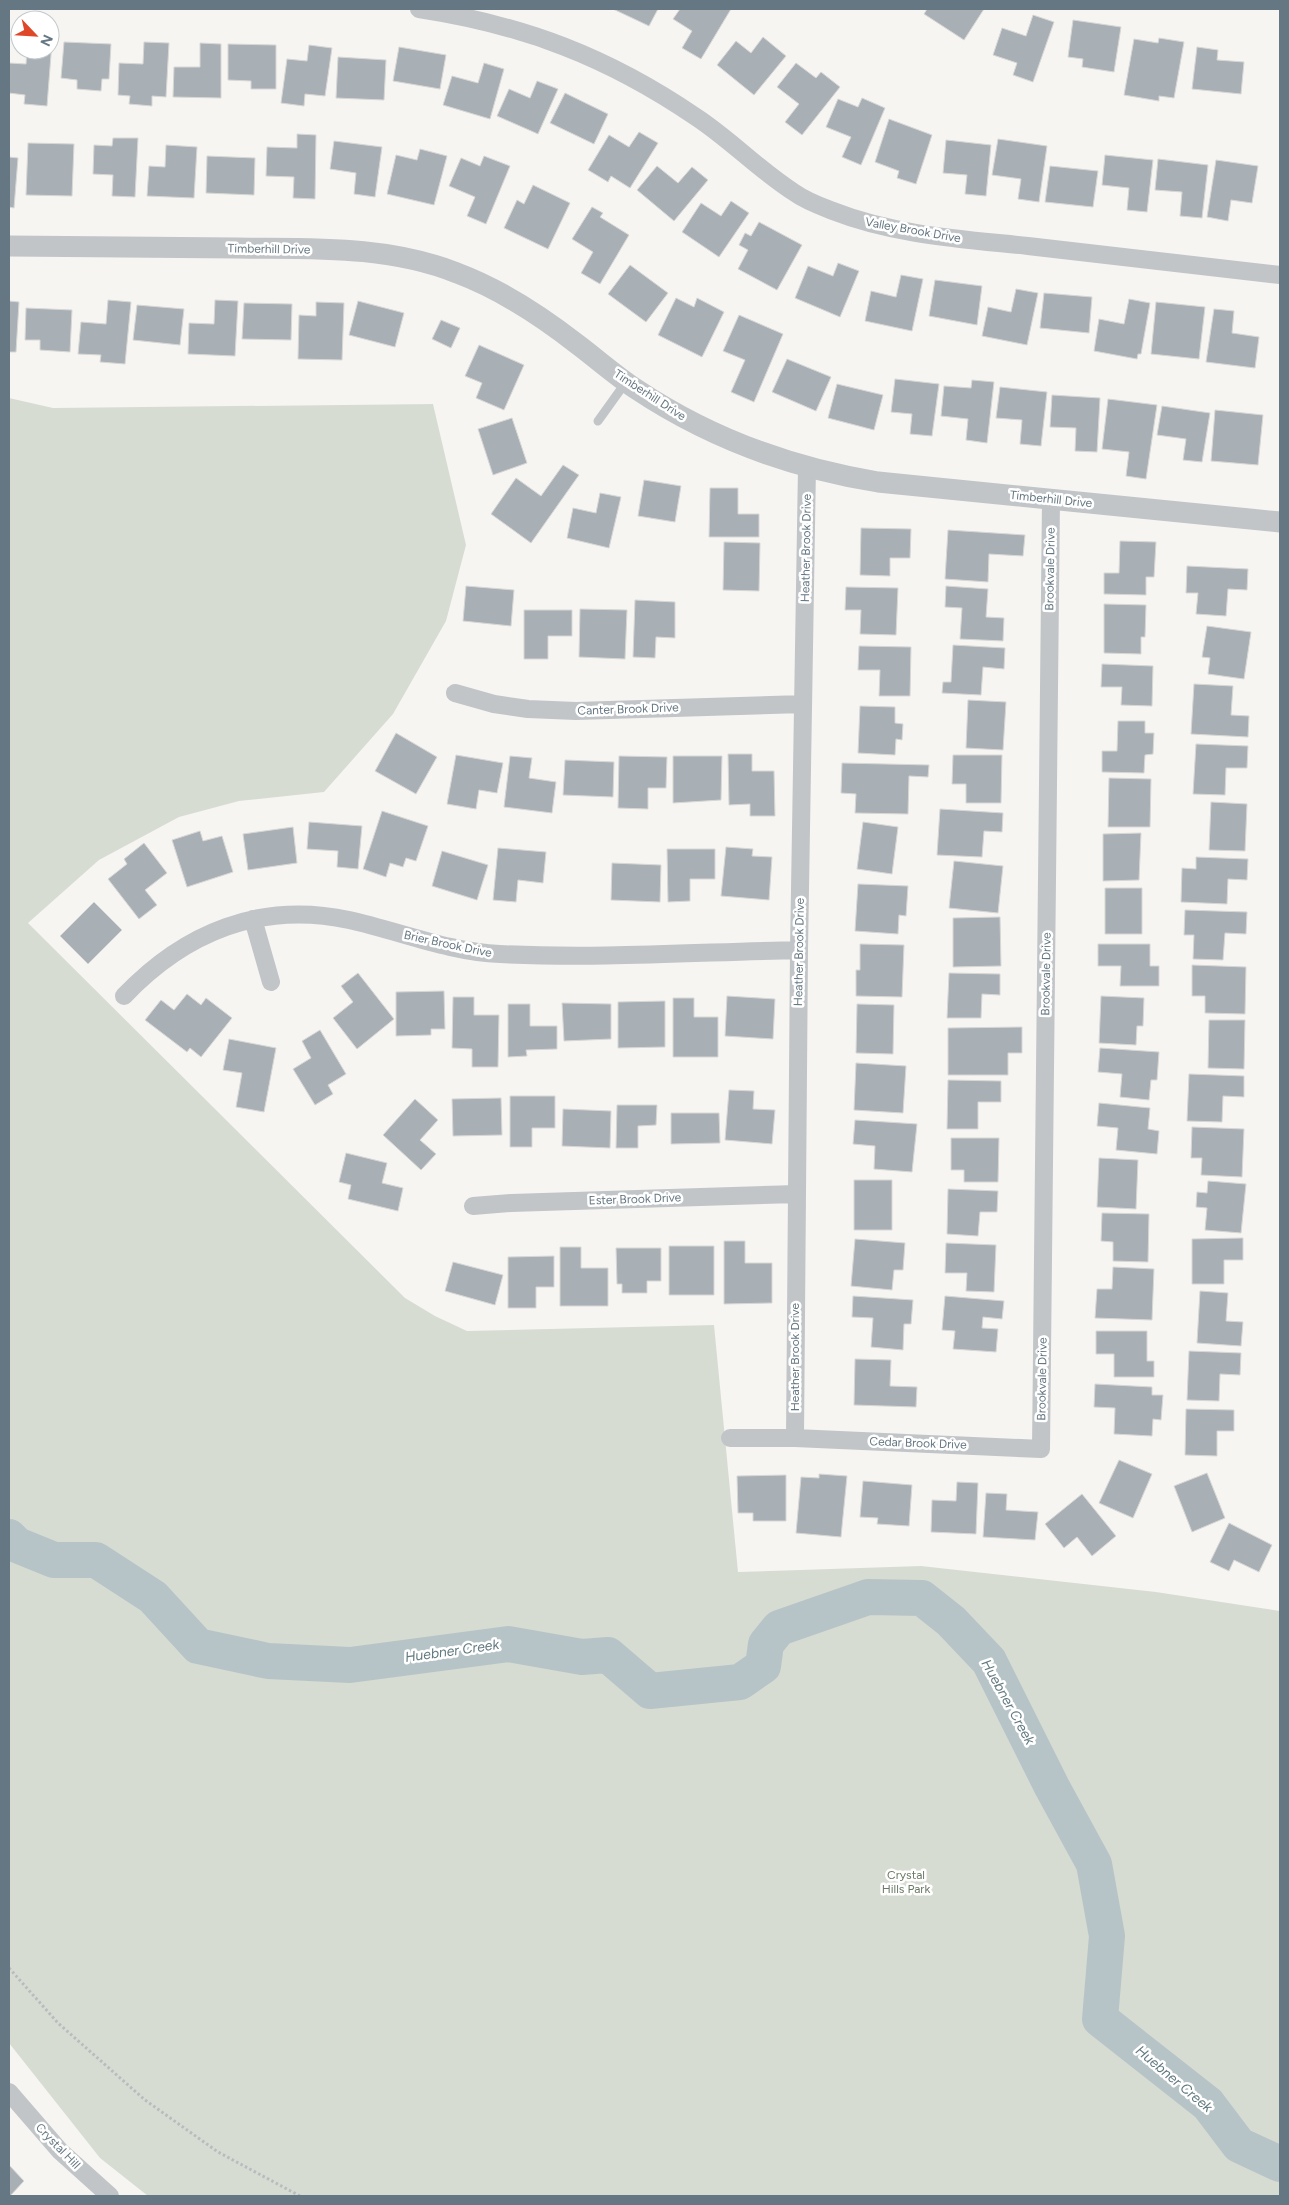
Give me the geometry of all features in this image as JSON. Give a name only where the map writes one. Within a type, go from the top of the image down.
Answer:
[{"type":"street","name":"Valley Brook Drive","points":[[419,9],[468,16],[529,33],[589,55],[645,84],[698,118],[766,173],[797,195],[867,223],[972,240],[1280,275]]},
{"type":"street","name":"Timberhill Drive","points":[[9,246],[354,250],[428,262],[459,273],[528,309],[575,341],[626,381],[684,418],[708,430],[807,467],[839,476],[878,482],[1280,522]]},
{"type":"street","name":"Heather Brook Drive","points":[[795,1438],[799,950],[807,467]]},
{"type":"street","name":"Brookvale Drive","points":[[1041,1448],[1051,499]]},
{"type":"street","name":"Canter Brook Drive","points":[[454,693],[511,706],[576,711],[803,704]]},
{"type":"street","name":"Brier Brook Drive","points":[[124,996],[146,973],[185,944],[230,925],[253,919],[277,916],[325,916],[349,920],[430,942],[498,954],[561,955],[799,950]]},
{"type":"street","points":[[253,919],[271,982]]},
{"type":"street","name":"Ester Brook Drive","points":[[473,1206],[511,1203],[797,1194]]},
{"type":"street","name":"Cedar Brook Drive","points":[[730,1438],[795,1438],[1041,1448]]},
{"type":"street","name":"Crystal Hill","points":[[9,2092],[60,2151],[110,2196]]},
{"type":"lane","points":[[598,421],[626,381]]},
{"type":"path","points":[[9,1968],[58,2023],[145,2100],[218,2152],[300,2196]]},
{"type":"green space","name":"Crystal Hills Park","points":[[9,398],[53,408],[433,404],[466,545],[446,621],[393,714],[324,792],[239,801],[179,817],[99,860],[28,923],[405,1298],[435,1316],[467,1331],[714,1325],[738,1572],[921,1566],[1156,1592],[1280,1611],[1280,2196],[148,2196],[100,2158],[9,2043]]},
{"type":"building","points":[[613,9],[658,9],[649,26]]},
{"type":"building","points":[[680,9],[731,9],[701,59],[682,48],[692,31],[673,19]]},
{"type":"building","points":[[927,9],[984,9],[964,40],[924,14]]},
{"type":"building","points":[[1033,15],[1054,22],[1033,82],[1013,75],[1017,63],[993,55],[1002,28],[1026,36]]},
{"type":"building","points":[[1073,20],[1121,27],[1114,72],[1082,67],[1083,59],[1068,57]]},
{"type":"building","points":[[763,37],[786,56],[754,95],[717,65],[736,41],[751,53]]},
{"type":"building","points":[[1159,38],[1184,42],[1174,98],[1159,96],[1159,101],[1124,95],[1134,39],[1158,43]]},
{"type":"building","points":[[64,42],[111,44],[109,79],[102,79],[101,91],[77,89],[77,80],[61,78]]},
{"type":"building","points":[[144,42],[169,43],[166,97],[152,96],[152,106],[129,104],[130,96],[118,95],[119,63],[143,64]]},
{"type":"building","points":[[200,43],[221,44],[221,98],[173,97],[174,67],[200,67]]},
{"type":"building","points":[[228,44],[276,45],[276,89],[251,89],[251,81],[228,80]]},
{"type":"building","points":[[309,45],[332,48],[325,96],[305,94],[304,106],[281,103],[287,59],[307,61]]},
{"type":"building","points":[[399,47],[446,55],[440,89],[393,81]]},
{"type":"building","points":[[1197,47],[1218,50],[1217,60],[1244,62],[1241,94],[1192,89]]},
{"type":"building","points":[[338,57],[386,60],[384,100],[336,98]]},
{"type":"building","points":[[26,60],[51,60],[47,106],[24,104],[25,95],[9,93],[9,63],[26,64]]},
{"type":"building","points":[[484,63],[504,69],[490,119],[443,105],[452,76],[478,83]]},
{"type":"building","points":[[796,63],[816,78],[821,72],[840,87],[802,135],[785,122],[799,104],[777,87]]},
{"type":"building","points":[[537,81],[558,89],[538,134],[497,116],[509,89],[530,98]]},
{"type":"building","points":[[565,93],[608,114],[594,144],[550,123]]},
{"type":"building","points":[[862,98],[885,108],[861,165],[842,157],[851,137],[826,127],[838,99],[858,107]]},
{"type":"building","points":[[889,119],[932,135],[916,184],[897,178],[899,171],[875,162]]},
{"type":"building","points":[[639,132],[658,143],[630,188],[611,176],[608,182],[588,170],[609,135],[629,147]]},
{"type":"building","points":[[297,134],[316,135],[315,199],[293,198],[294,177],[266,176],[267,147],[297,148]]},
{"type":"building","points":[[113,138],[138,138],[135,197],[112,196],[113,175],[93,174],[94,145],[112,146]]},
{"type":"building","points":[[998,139],[1047,146],[1039,202],[1018,199],[1021,179],[992,175]]},
{"type":"building","points":[[946,140],[991,145],[986,196],[965,194],[967,175],[943,173]]},
{"type":"building","points":[[334,141],[382,147],[375,197],[354,194],[356,173],[330,169]]},
{"type":"building","points":[[28,143],[74,144],[72,196],[26,195]]},
{"type":"building","points":[[166,145],[197,147],[194,198],[147,196],[149,166],[165,167]]},
{"type":"building","points":[[420,149],[447,156],[434,205],[387,194],[396,155],[417,160]]},
{"type":"building","points":[[1105,155],[1153,160],[1147,212],[1127,210],[1129,188],[1102,185]]},
{"type":"building","points":[[207,156],[255,158],[254,195],[206,193]]},
{"type":"building","points":[[484,156],[510,166],[486,224],[467,216],[475,197],[449,186],[461,158],[480,166]]},
{"type":"building","points":[[9,157],[18,158],[14,208],[9,207]]},
{"type":"building","points":[[1158,159],[1208,165],[1202,218],[1180,216],[1182,192],[1155,190]]},
{"type":"building","points":[[1216,160],[1258,166],[1252,203],[1231,200],[1228,221],[1207,217]]},
{"type":"building","points":[[657,166],[678,183],[692,167],[708,180],[674,221],[637,190]]},
{"type":"building","points":[[1050,166],[1098,171],[1093,207],[1045,202]]},
{"type":"building","points":[[533,185],[570,203],[548,249],[504,228],[517,200],[524,204]]},
{"type":"building","points":[[731,201],[749,213],[719,257],[682,232],[701,203],[721,216]]},
{"type":"building","points":[[592,207],[603,213],[600,217],[629,235],[600,284],[581,273],[593,252],[572,239]]},
{"type":"building","points":[[759,222],[802,245],[777,290],[738,269],[748,250],[739,245],[745,233],[751,236]]},
{"type":"building","points":[[838,263],[859,271],[840,317],[795,298],[808,266],[833,276]]},
{"type":"building","points":[[630,265],[668,293],[646,322],[608,294]]},
{"type":"building","points":[[901,275],[923,279],[912,331],[865,321],[871,291],[896,297]]},
{"type":"building","points":[[935,280],[982,286],[977,325],[929,316]]},
{"type":"building","points":[[1016,289],[1038,293],[1027,345],[982,336],[988,307],[1011,312]]},
{"type":"building","points":[[1044,293],[1092,297],[1089,333],[1040,328]]},
{"type":"building","points":[[676,298],[694,307],[697,298],[724,312],[702,357],[658,335]]},
{"type":"building","points":[[1129,299],[1150,303],[1141,354],[1138,354],[1137,359],[1094,351],[1099,319],[1124,324]]},
{"type":"building","points":[[108,300],[131,302],[125,364],[100,362],[101,355],[78,354],[81,322],[106,324]]},
{"type":"building","points":[[215,300],[238,301],[235,356],[188,354],[189,323],[214,324]]},
{"type":"building","points":[[9,301],[19,302],[16,352],[9,352]]},
{"type":"building","points":[[358,301],[404,313],[395,347],[349,335]]},
{"type":"building","points":[[316,302],[344,303],[342,360],[298,359],[299,315],[316,316]]},
{"type":"building","points":[[1156,302],[1205,307],[1199,359],[1151,354]]},
{"type":"building","points":[[244,303],[292,304],[291,340],[242,339]]},
{"type":"building","points":[[137,305],[184,309],[180,345],[133,340]]},
{"type":"building","points":[[26,308],[72,310],[70,352],[40,350],[40,340],[25,340]]},
{"type":"building","points":[[1214,309],[1234,311],[1232,333],[1259,337],[1255,368],[1206,362]]},
{"type":"building","points":[[739,315],[783,334],[754,402],[731,392],[745,360],[723,351]]},
{"type":"building","points":[[441,320],[460,328],[451,348],[432,339]]},
{"type":"building","points":[[479,345],[524,365],[504,410],[476,398],[482,383],[465,376]]},
{"type":"building","points":[[787,359],[831,377],[816,411],[772,392]]},
{"type":"building","points":[[895,379],[939,384],[932,436],[910,434],[912,414],[891,412]]},
{"type":"building","points":[[972,380],[994,382],[987,443],[966,440],[968,419],[941,416],[944,386],[971,388]]},
{"type":"building","points":[[837,384],[883,395],[874,430],[828,418]]},
{"type":"building","points":[[1000,387],[1047,392],[1041,446],[1020,444],[1022,420],[996,418]]},
{"type":"building","points":[[1052,395],[1100,398],[1097,452],[1075,451],[1076,428],[1050,427]]},
{"type":"building","points":[[1108,399],[1157,405],[1146,479],[1126,476],[1129,452],[1102,449]]},
{"type":"building","points":[[1162,406],[1210,413],[1202,462],[1183,460],[1186,439],[1157,435]]},
{"type":"building","points":[[1215,410],[1263,415],[1258,465],[1211,461]]},
{"type":"building","points":[[512,418],[527,463],[493,475],[478,429]]},
{"type":"building","points":[[563,465],[579,475],[531,543],[491,514],[516,478],[541,496]]},
{"type":"building","points":[[644,480],[681,486],[675,522],[638,516]]},
{"type":"building","points":[[710,488],[738,488],[738,514],[759,514],[759,537],[709,537]]},
{"type":"building","points":[[600,493],[621,497],[609,548],[567,538],[573,508],[596,513]]},
{"type":"building","points":[[861,528],[911,529],[910,558],[890,558],[890,576],[860,575]]},
{"type":"building","points":[[948,530],[1025,535],[1023,556],[989,554],[988,582],[945,579]]},
{"type":"building","points":[[1120,541],[1156,542],[1154,577],[1146,577],[1146,595],[1104,594],[1104,573],[1119,573]]},
{"type":"building","points":[[724,542],[760,543],[759,591],[723,590]]},
{"type":"building","points":[[1187,566],[1248,569],[1247,590],[1228,589],[1226,616],[1196,614],[1198,593],[1186,593]]},
{"type":"building","points":[[466,586],[514,590],[511,626],[463,621]]},
{"type":"building","points":[[946,586],[988,589],[986,617],[1004,618],[1003,641],[960,639],[962,608],[945,607]]},
{"type":"building","points":[[846,587],[898,588],[896,635],[860,634],[861,610],[845,610]]},
{"type":"building","points":[[635,600],[675,602],[675,638],[656,637],[655,658],[633,657]]},
{"type":"building","points":[[1104,604],[1146,605],[1145,637],[1141,637],[1141,654],[1104,653]]},
{"type":"building","points":[[580,609],[627,610],[625,659],[579,657]]},
{"type":"building","points":[[524,610],[572,610],[572,636],[548,636],[548,659],[524,659]]},
{"type":"building","points":[[1207,626],[1251,632],[1244,679],[1208,674],[1210,658],[1202,657]]},
{"type":"building","points":[[953,645],[1005,648],[1004,669],[983,667],[981,695],[942,693],[943,682],[951,682]]},
{"type":"building","points":[[859,646],[911,647],[910,696],[879,696],[880,670],[858,670]]},
{"type":"building","points":[[1102,664],[1153,666],[1152,706],[1121,705],[1122,687],[1101,687]]},
{"type":"building","points":[[1194,684],[1233,686],[1231,715],[1249,716],[1248,737],[1191,734]]},
{"type":"building","points":[[968,700],[1006,702],[1003,750],[966,748]]},
{"type":"building","points":[[860,706],[895,707],[895,723],[903,724],[902,740],[896,739],[895,755],[858,753]]},
{"type":"building","points":[[1118,721],[1145,721],[1145,733],[1154,733],[1153,754],[1145,755],[1144,773],[1102,772],[1102,751],[1117,751]]},
{"type":"building","points":[[396,733],[437,757],[416,794],[375,771]]},
{"type":"building","points":[[1196,744],[1248,746],[1247,768],[1226,768],[1225,795],[1193,794]]},
{"type":"building","points":[[728,754],[752,754],[752,771],[774,771],[775,816],[750,816],[750,804],[729,805]]},
{"type":"building","points":[[456,755],[503,763],[497,793],[479,790],[476,809],[447,804]]},
{"type":"building","points":[[953,755],[1002,755],[1001,803],[966,803],[966,784],[952,784]]},
{"type":"building","points":[[510,756],[532,758],[529,778],[556,782],[552,813],[504,807]]},
{"type":"building","points":[[619,756],[667,757],[666,788],[648,788],[648,809],[618,808]]},
{"type":"building","points":[[673,756],[722,756],[721,800],[673,803]]},
{"type":"building","points":[[565,760],[614,762],[613,797],[563,795]]},
{"type":"building","points":[[842,763],[929,765],[928,777],[909,776],[908,814],[855,813],[856,794],[841,793]]},
{"type":"building","points":[[1109,778],[1151,779],[1150,827],[1108,827]]},
{"type":"building","points":[[1211,802],[1247,804],[1245,851],[1209,850]]},
{"type":"building","points":[[940,809],[1003,813],[1002,832],[984,831],[982,857],[937,855]]},
{"type":"building","points":[[382,811],[428,826],[416,861],[406,858],[403,867],[390,863],[386,877],[363,869]]},
{"type":"building","points":[[309,822],[362,826],[358,869],[337,867],[338,851],[307,849]]},
{"type":"building","points":[[863,822],[898,827],[892,874],[857,869]]},
{"type":"building","points":[[293,827],[297,863],[248,870],[243,834]]},
{"type":"building","points":[[200,831],[203,841],[222,836],[233,872],[187,887],[172,840]]},
{"type":"building","points":[[1141,833],[1139,880],[1103,881],[1103,834]]},
{"type":"building","points":[[144,843],[167,873],[145,890],[157,905],[139,919],[108,879],[127,864],[124,859]]},
{"type":"building","points":[[726,847],[753,849],[752,856],[772,857],[769,900],[721,896]]},
{"type":"building","points":[[498,848],[546,852],[543,883],[518,880],[516,902],[493,900]]},
{"type":"building","points":[[667,849],[715,849],[715,879],[690,879],[690,901],[668,902]]},
{"type":"building","points":[[442,851],[488,865],[477,900],[432,886]]},
{"type":"building","points":[[1196,857],[1248,859],[1247,880],[1228,879],[1227,904],[1181,902],[1182,868],[1196,869]]},
{"type":"building","points":[[954,861],[1003,866],[998,913],[949,908]]},
{"type":"building","points":[[612,863],[661,865],[660,902],[611,900]]},
{"type":"building","points":[[858,884],[908,886],[906,916],[899,915],[898,934],[855,931]]},
{"type":"building","points":[[1105,888],[1142,888],[1142,934],[1105,934]]},
{"type":"building","points":[[94,902],[122,930],[88,964],[60,936]]},
{"type":"building","points":[[1185,910],[1247,912],[1246,934],[1225,933],[1223,960],[1193,959],[1194,935],[1184,935]]},
{"type":"building","points":[[1000,917],[1001,966],[953,967],[953,918]]},
{"type":"building","points":[[860,944],[904,945],[902,997],[856,996],[856,970],[860,970]]},
{"type":"building","points":[[1098,944],[1150,944],[1150,966],[1159,966],[1159,986],[1120,986],[1121,966],[1098,966]]},
{"type":"building","points":[[1192,965],[1246,967],[1245,1014],[1205,1013],[1205,996],[1192,996]]},
{"type":"building","points":[[358,973],[394,1019],[357,1049],[333,1018],[353,1002],[341,986]]},
{"type":"building","points":[[949,973],[1000,974],[1000,995],[982,994],[981,1018],[947,1018]]},
{"type":"building","points":[[444,991],[445,1029],[431,1029],[431,1035],[396,1036],[396,992]]},
{"type":"building","points":[[187,994],[201,1005],[206,998],[232,1018],[201,1057],[190,1048],[187,1052],[145,1020],[161,1000],[174,1010]]},
{"type":"building","points":[[727,996],[775,999],[773,1039],[725,1036]]},
{"type":"building","points":[[1101,996],[1144,998],[1143,1026],[1137,1026],[1136,1045],[1099,1043]]},
{"type":"building","points":[[453,997],[474,997],[474,1015],[499,1015],[498,1067],[472,1067],[472,1049],[452,1048]]},
{"type":"building","points":[[673,998],[694,998],[694,1017],[718,1017],[718,1057],[673,1057]]},
{"type":"building","points":[[665,1001],[665,1047],[618,1048],[618,1002]]},
{"type":"building","points":[[562,1003],[611,1004],[611,1039],[564,1041]]},
{"type":"building","points":[[508,1004],[530,1004],[530,1026],[557,1026],[557,1049],[526,1050],[527,1056],[508,1057]]},
{"type":"building","points":[[857,1004],[894,1005],[893,1054],[856,1053]]},
{"type":"building","points":[[1209,1020],[1245,1020],[1244,1069],[1208,1068]]},
{"type":"building","points":[[1022,1027],[1022,1053],[1008,1053],[1008,1075],[948,1075],[948,1028]]},
{"type":"building","points":[[320,1030],[346,1074],[328,1085],[333,1094],[315,1105],[293,1069],[311,1058],[302,1041]]},
{"type":"building","points":[[229,1039],[276,1048],[264,1112],[236,1107],[242,1073],[223,1070]]},
{"type":"building","points":[[1100,1048],[1159,1052],[1157,1080],[1151,1080],[1149,1100],[1120,1097],[1122,1074],[1098,1072]]},
{"type":"building","points":[[856,1063],[906,1066],[903,1113],[854,1110]]},
{"type":"building","points":[[1189,1074],[1244,1076],[1244,1097],[1223,1096],[1222,1122],[1187,1121]]},
{"type":"building","points":[[948,1080],[1001,1081],[1001,1102],[978,1102],[978,1129],[947,1129]]},
{"type":"building","points":[[729,1090],[754,1091],[753,1109],[775,1110],[772,1144],[725,1140]]},
{"type":"building","points":[[510,1096],[555,1096],[555,1128],[532,1128],[532,1147],[510,1147]]},
{"type":"building","points":[[501,1098],[502,1135],[453,1136],[452,1099]]},
{"type":"building","points":[[415,1099],[438,1120],[420,1140],[436,1154],[421,1170],[383,1135]]},
{"type":"building","points":[[1099,1103],[1150,1108],[1148,1129],[1159,1131],[1157,1154],[1116,1150],[1118,1128],[1097,1126]]},
{"type":"building","points":[[617,1105],[657,1105],[656,1125],[638,1126],[638,1148],[616,1148]]},
{"type":"building","points":[[563,1109],[611,1111],[610,1148],[562,1146]]},
{"type":"building","points":[[671,1113],[719,1113],[720,1143],[671,1144]]},
{"type":"building","points":[[855,1120],[917,1124],[912,1172],[874,1169],[875,1146],[853,1144]]},
{"type":"building","points":[[1192,1127],[1244,1129],[1242,1177],[1201,1175],[1202,1158],[1191,1158]]},
{"type":"building","points":[[951,1138],[999,1138],[998,1182],[964,1182],[964,1170],[951,1170]]},
{"type":"building","points":[[346,1153],[387,1163],[382,1183],[403,1188],[398,1211],[348,1199],[351,1185],[339,1182]]},
{"type":"building","points":[[1099,1158],[1138,1160],[1136,1209],[1097,1207]]},
{"type":"building","points":[[854,1180],[892,1180],[892,1230],[854,1230]]},
{"type":"building","points":[[1208,1181],[1246,1184],[1241,1233],[1205,1230],[1207,1208],[1196,1207],[1197,1192],[1207,1193]]},
{"type":"building","points":[[948,1189],[998,1191],[997,1212],[980,1212],[978,1236],[947,1234]]},
{"type":"building","points":[[1102,1213],[1149,1214],[1148,1262],[1113,1261],[1113,1242],[1101,1241]]},
{"type":"building","points":[[1243,1238],[1243,1260],[1224,1260],[1224,1284],[1192,1284],[1192,1239]]},
{"type":"building","points":[[855,1239],[905,1243],[903,1270],[894,1270],[892,1290],[851,1286]]},
{"type":"building","points":[[724,1241],[745,1241],[745,1263],[772,1263],[772,1303],[724,1304]]},
{"type":"building","points":[[946,1243],[996,1245],[994,1292],[966,1291],[967,1273],[945,1273]]},
{"type":"building","points":[[669,1246],[714,1246],[714,1295],[669,1295]]},
{"type":"building","points":[[560,1247],[581,1247],[581,1268],[608,1268],[608,1306],[560,1306]]},
{"type":"building","points":[[616,1248],[661,1248],[661,1281],[647,1281],[647,1293],[622,1293],[622,1284],[617,1284]]},
{"type":"building","points":[[554,1256],[554,1287],[536,1287],[536,1308],[508,1308],[508,1257]]},
{"type":"building","points":[[453,1262],[503,1275],[495,1305],[445,1291]]},
{"type":"building","points":[[1113,1267],[1154,1269],[1152,1320],[1095,1318],[1097,1289],[1112,1289]]},
{"type":"building","points":[[1200,1291],[1228,1293],[1226,1321],[1243,1322],[1241,1346],[1197,1343]]},
{"type":"building","points":[[853,1296],[913,1300],[911,1324],[904,1324],[903,1350],[871,1347],[873,1318],[852,1317]]},
{"type":"building","points":[[945,1296],[1004,1301],[1002,1319],[983,1317],[982,1328],[998,1329],[996,1352],[953,1349],[955,1331],[942,1330]]},
{"type":"building","points":[[1096,1331],[1147,1331],[1147,1361],[1154,1361],[1154,1377],[1114,1377],[1114,1354],[1096,1354]]},
{"type":"building","points":[[1189,1351],[1241,1353],[1240,1375],[1220,1374],[1219,1401],[1187,1400]]},
{"type":"building","points":[[855,1359],[891,1360],[890,1386],[917,1387],[916,1407],[854,1405]]},
{"type":"building","points":[[1095,1384],[1152,1387],[1152,1395],[1163,1395],[1161,1420],[1153,1419],[1152,1436],[1114,1434],[1115,1408],[1094,1407]]},
{"type":"building","points":[[1186,1409],[1234,1410],[1234,1431],[1217,1431],[1217,1456],[1185,1455]]},
{"type":"building","points":[[1119,1460],[1152,1474],[1133,1518],[1099,1503]]},
{"type":"building","points":[[1207,1473],[1225,1518],[1192,1532],[1174,1486]]},
{"type":"building","points":[[819,1474],[847,1476],[841,1537],[796,1533],[801,1477],[819,1478]]},
{"type":"building","points":[[786,1475],[786,1521],[753,1521],[753,1513],[738,1513],[737,1476]]},
{"type":"building","points":[[863,1481],[912,1485],[909,1526],[877,1524],[878,1518],[860,1517]]},
{"type":"building","points":[[957,1482],[978,1483],[976,1534],[931,1532],[932,1500],[956,1501]]},
{"type":"building","points":[[986,1493],[1007,1494],[1006,1510],[1038,1512],[1035,1540],[983,1537]]},
{"type":"building","points":[[1082,1494],[1116,1536],[1092,1556],[1077,1537],[1064,1548],[1045,1524]]},
{"type":"building","points":[[1229,1523],[1272,1545],[1259,1572],[1234,1560],[1229,1571],[1210,1562]]},
{"type":"building","points":[[9,2165],[24,2181],[10,2196],[9,2196]]},
{"type":"waterway","name":"Huebner Creek","points":[[9,1537],[17,1545],[54,1560],[96,1560],[153,1597],[198,1646],[268,1661],[350,1665],[508,1644],[582,1657],[608,1655],[650,1691],[740,1682],[763,1666],[766,1644],[779,1628],[868,1597],[922,1598],[951,1621],[989,1661],[1052,1787],[1094,1864],[1107,1936],[1100,2019],[1208,2104],[1239,2145],[1280,2164]]}]
